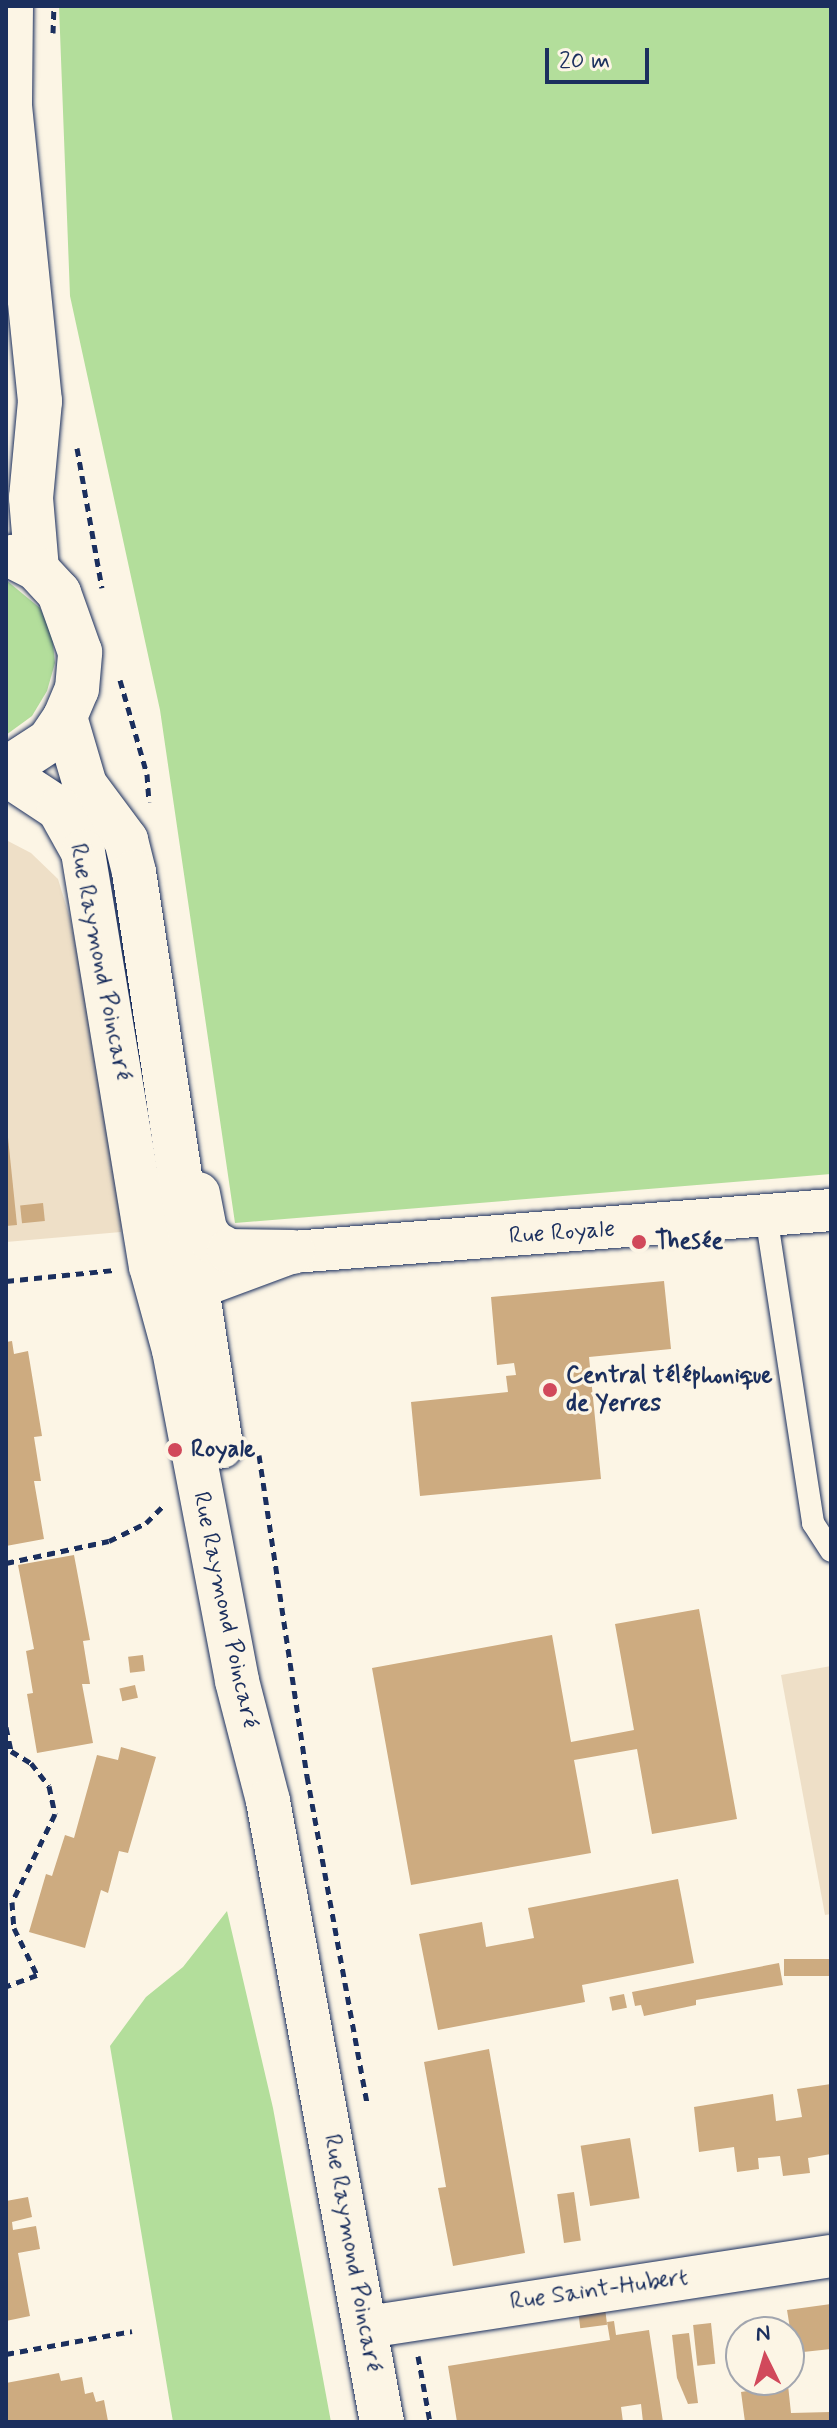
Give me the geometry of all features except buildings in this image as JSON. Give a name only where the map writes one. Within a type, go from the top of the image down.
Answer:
[{"type":"main road","points":[[6,771],[49,741],[65,717],[77,689],[80,652],[59,593],[22,561],[40,401],[10,106],[11,6]]},
{"type":"main road","name":"Rue Raymond Poincaré","points":[[65,717],[85,785],[126,840],[262,1699],[268,1801]]},
{"type":"main road","name":"Rue Raymond Poincaré","points":[[6,771],[59,809],[83,852],[140,1182],[151,1266],[174,1350],[237,1681],[268,1801],[382,2422]]},
{"type":"main road","name":"Rue Raymond Poincaré","points":[[160,1058],[180,1094],[205,1230],[213,1242],[229,1251],[293,1252]]},
{"type":"main road","name":"Rue Raymond Poincaré","points":[[140,1182],[165,1212],[173,1266],[182,1281],[196,1288]]},
{"type":"street","name":"Rue Royale","points":[[196,1288],[293,1252],[831,1210]]},
{"type":"street","name":"Rue Saint-Hubert","points":[[367,2327],[410,2317],[831,2256]]},
{"type":"lane","points":[[766,1215],[813,1523],[831,1551]]},
{"type":"path","points":[[6,1281],[151,1266]]},
{"type":"path","points":[[259,1451],[307,1776],[369,2116]]},
{"type":"path","points":[[6,1563],[109,1541],[173,1503]]},
{"type":"path","points":[[6,1727],[8,1752],[41,1774],[54,1798],[52,1822],[12,1902],[14,1928],[37,1975],[6,1986]]},
{"type":"path","points":[[410,2317],[430,2422]]},
{"type":"path","points":[[6,2354],[132,2331]]},
{"type":"shaded area","points":[[6,840],[31,853],[58,879],[71,922],[123,1200],[121,1232],[6,1242]]},
{"type":"shaded area","points":[[831,1666],[831,1914],[825,1915],[781,1675]]},
{"type":"green space","points":[[59,6],[831,6],[831,1174],[235,1223],[160,710],[70,296]]},
{"type":"green space","points":[[6,580],[40,608],[52,634],[55,663],[47,691],[32,716],[6,735]]},
{"type":"green space","points":[[227,1911],[273,2108],[331,2422],[173,2422],[110,2046],[146,1997],[183,1967]]},
{"type":"place","name":"Thesée","points":[[639,1242]]},
{"type":"place","name":"Central téléphonique de Yerres","points":[[550,1390]]},
{"type":"place","name":"Royale","points":[[175,1450]]}]
